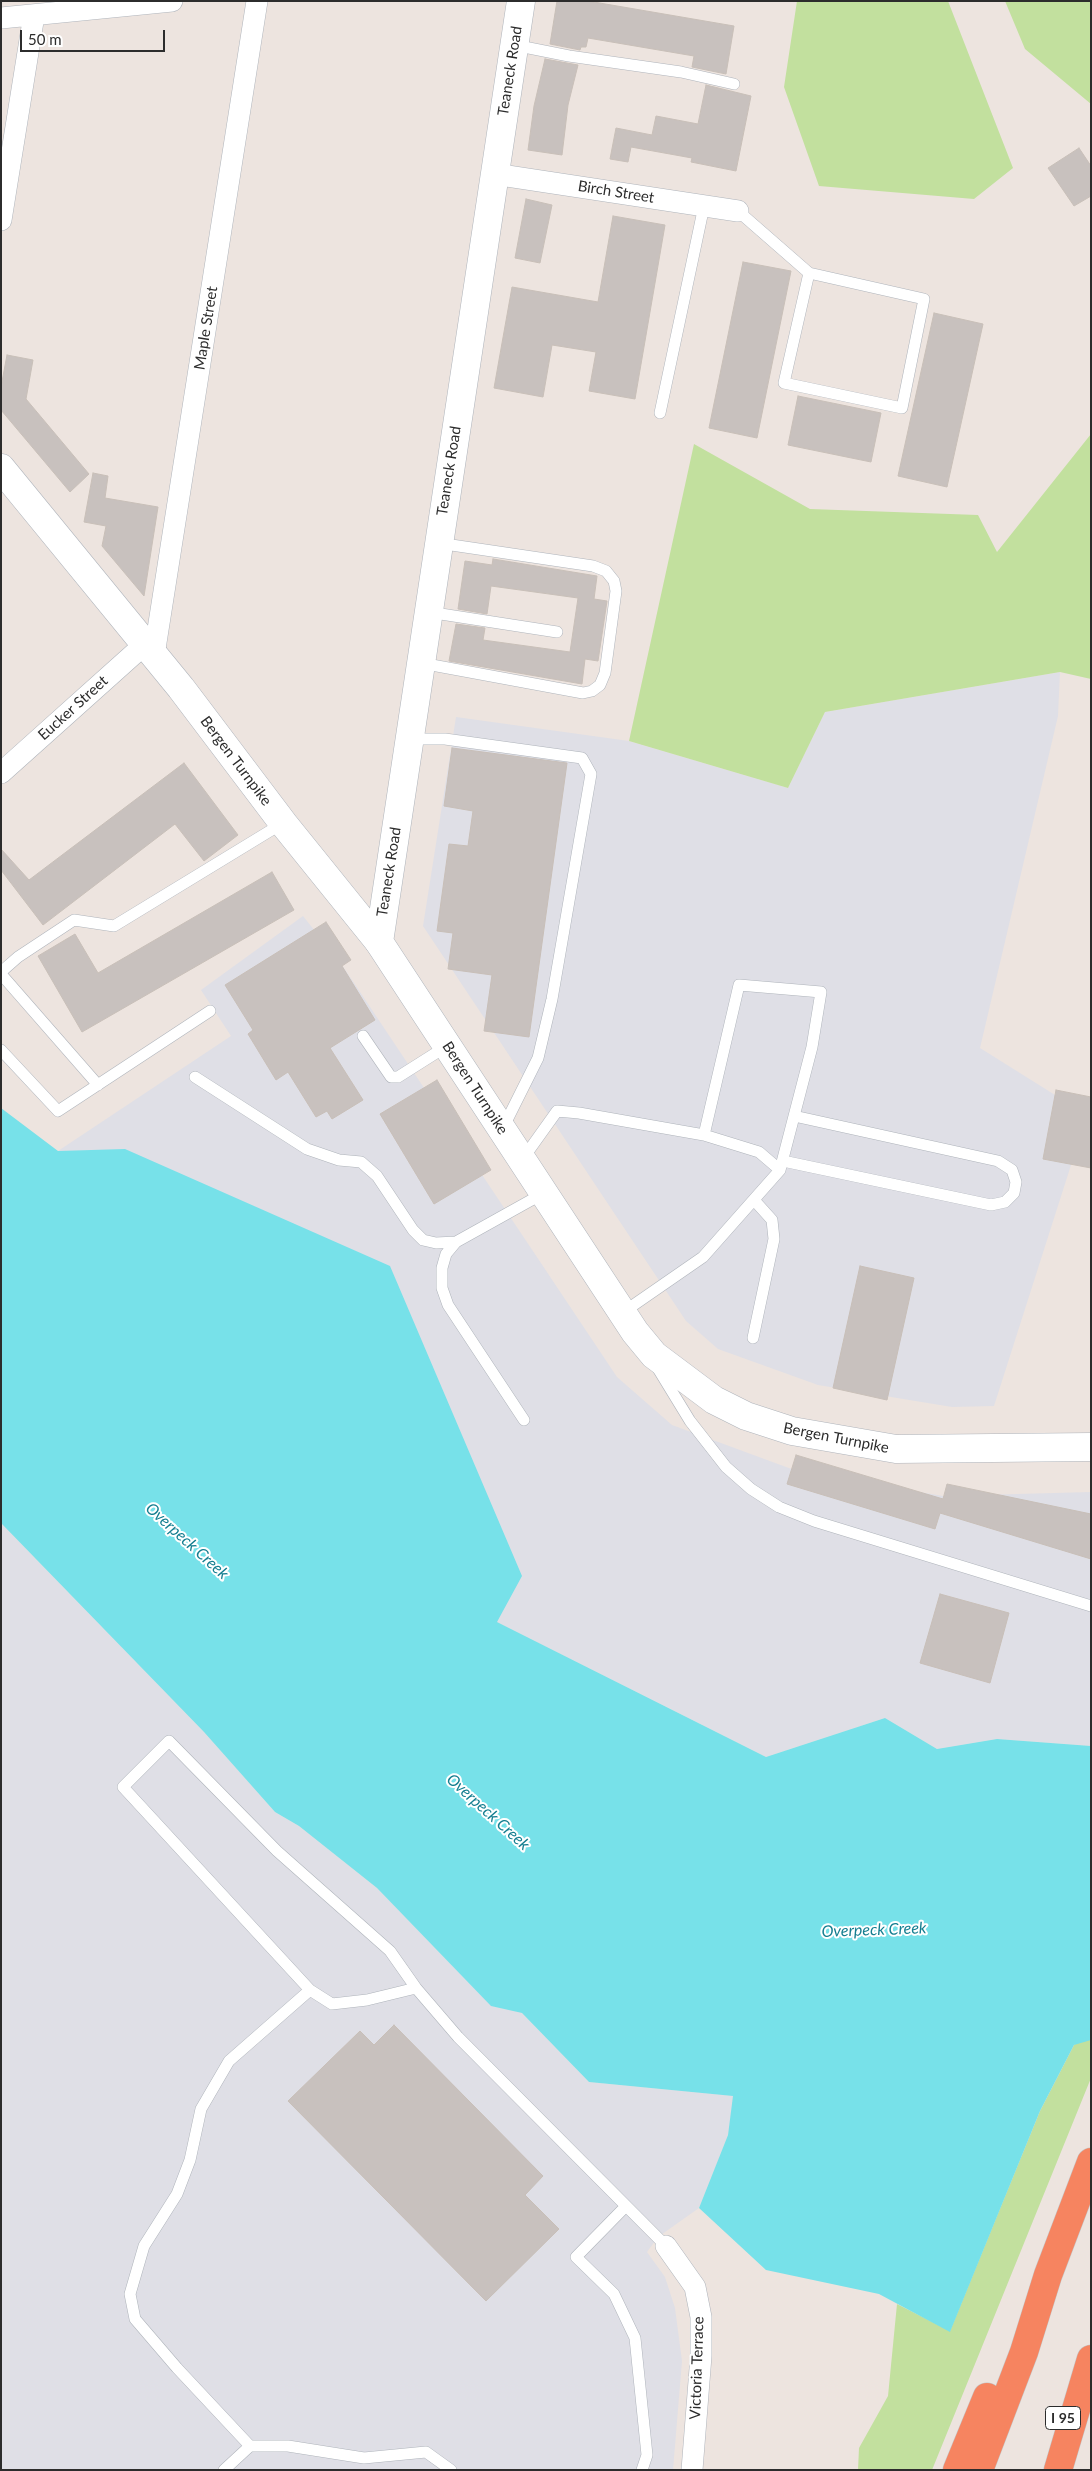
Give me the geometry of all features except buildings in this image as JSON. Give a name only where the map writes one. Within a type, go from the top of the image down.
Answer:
[{"type":"highway","points":[[979,2470],[1024,2352],[1048,2275],[1091,2162]]},
{"type":"highway","points":[[957,2470],[1009,2345],[1048,2275]]},
{"type":"highway","name":"I 95","points":[[1038,2470],[1090,2362]]},
{"type":"highway","name":"I 95","points":[[1058,2470],[1090,2362]]},
{"type":"main road","name":"Teaneck Road","points":[[379,942],[521,1]]},
{"type":"main road","name":"Bergen Turnpike","points":[[1,468],[150,650],[283,823],[379,942],[626,1319],[654,1355],[714,1400],[746,1416],[792,1431],[896,1449],[1091,1447]]},
{"type":"street","points":[[1,18],[172,1]]},
{"type":"street","name":"Maple Street","points":[[150,650],[257,1]]},
{"type":"street","points":[[1,220],[34,14]]},
{"type":"street","name":"Birch Street","points":[[494,174],[738,211]]},
{"type":"street","name":"Eucker Street","points":[[4,766],[150,650]]},
{"type":"street","name":"Victoria Terrace","points":[[666,2246],[695,2287],[701,2316],[701,2356],[692,2470]]},
{"type":"lane","points":[[514,44],[569,56],[681,72],[734,84]]},
{"type":"lane","points":[[660,413],[704,206]]},
{"type":"lane","points":[[738,211],[809,273],[924,299],[902,408],[784,383],[809,273]]},
{"type":"lane","points":[[421,663],[583,693],[592,691],[600,684],[606,664],[616,591],[614,581],[606,571],[593,566],[438,543]]},
{"type":"lane","points":[[428,612],[557,632]]},
{"type":"lane","points":[[410,737],[446,739],[582,758],[591,774],[552,999],[540,1050],[502,1130]]},
{"type":"lane","points":[[98,1085],[1,973],[18,957],[74,920],[114,926],[283,823]]},
{"type":"lane","points":[[704,1135],[739,984],[821,992],[812,1047],[782,1166],[703,1257],[626,1319],[690,1421],[717,1456],[738,1478],[764,1498],[814,1521],[1091,1606]]},
{"type":"lane","points":[[1,1050],[58,1111],[210,1011]]},
{"type":"lane","points":[[363,1036],[391,1078],[398,1078],[447,1046]]},
{"type":"lane","points":[[195,1077],[307,1149],[339,1160],[361,1162],[377,1176],[413,1230],[423,1240],[436,1243],[456,1242]]},
{"type":"lane","points":[[522,1160],[557,1111],[579,1113],[704,1135],[759,1152],[782,1166],[991,1205],[1005,1202],[1014,1193],[1016,1182],[1012,1170],[998,1161],[794,1116]]},
{"type":"lane","points":[[524,1420],[448,1305],[442,1288],[442,1268],[446,1254],[456,1242],[544,1193]]},
{"type":"lane","points":[[753,1338],[774,1239],[772,1220],[754,1200]]},
{"type":"lane","points":[[416,1988],[367,2000],[332,2004],[310,1990],[123,1786],[169,1741],[277,1851],[390,1951],[416,1988],[458,2037],[666,2246]]},
{"type":"lane","points":[[250,2446],[177,2368],[135,2319],[130,2294],[144,2246],[177,2194],[190,2160],[201,2109],[229,2061],[310,1990]]},
{"type":"lane","points":[[626,2206],[576,2256],[614,2294],[635,2338],[647,2455],[642,2470]]},
{"type":"lane","points":[[224,2470],[250,2446],[288,2446],[364,2458],[426,2452],[451,2470]]},
{"type":"shaded area","points":[[1060,672],[1058,716],[980,1048],[1087,1115],[994,1406],[952,1407],[818,1385],[718,1349],[686,1321],[423,926],[456,717],[629,741],[788,788],[825,712]]},
{"type":"shaded area","points":[[303,916],[342,965],[617,1377],[672,1425],[797,1471],[943,1496],[1091,1492],[1091,1746],[997,1739],[937,1749],[885,1718],[766,1757],[497,1622],[58,1151],[231,1036],[201,990]]},
{"type":"shaded area","points":[[1,1523],[204,1732],[275,1812],[299,1826],[377,1888],[491,2005],[522,2013],[589,2082],[734,2096],[728,2135],[699,2208],[658,2237],[647,2252],[665,2277],[675,2308],[682,2361],[673,2470],[1,2470]]},
{"type":"green space","points":[[797,1],[948,1],[1013,168],[974,199],[819,186],[784,87]]},
{"type":"green space","points":[[1005,1],[1091,1],[1091,104],[1025,49]]},
{"type":"green space","points":[[1091,434],[1091,679],[1060,672],[825,712],[788,788],[629,741],[694,444],[810,509],[978,515],[997,552]]},
{"type":"green space","points":[[1082,2040],[1091,2040],[1091,2078],[932,2470],[858,2470],[859,2448],[888,2396],[897,2304],[950,2331],[1040,2111],[1074,2045]]},
{"type":"water","name":"Overpeck Creek","points":[[1,1108],[58,1151],[125,1149],[390,1266],[522,1576],[497,1622],[766,1757],[885,1718],[937,1749],[997,1739],[1091,1746],[1091,2040],[1074,2045],[1040,2111],[950,2332],[879,2294],[766,2270],[699,2208],[728,2135],[733,2096],[589,2082],[522,2013],[491,2006],[377,1888],[299,1826],[275,1812],[204,1732],[1,1523]]}]
